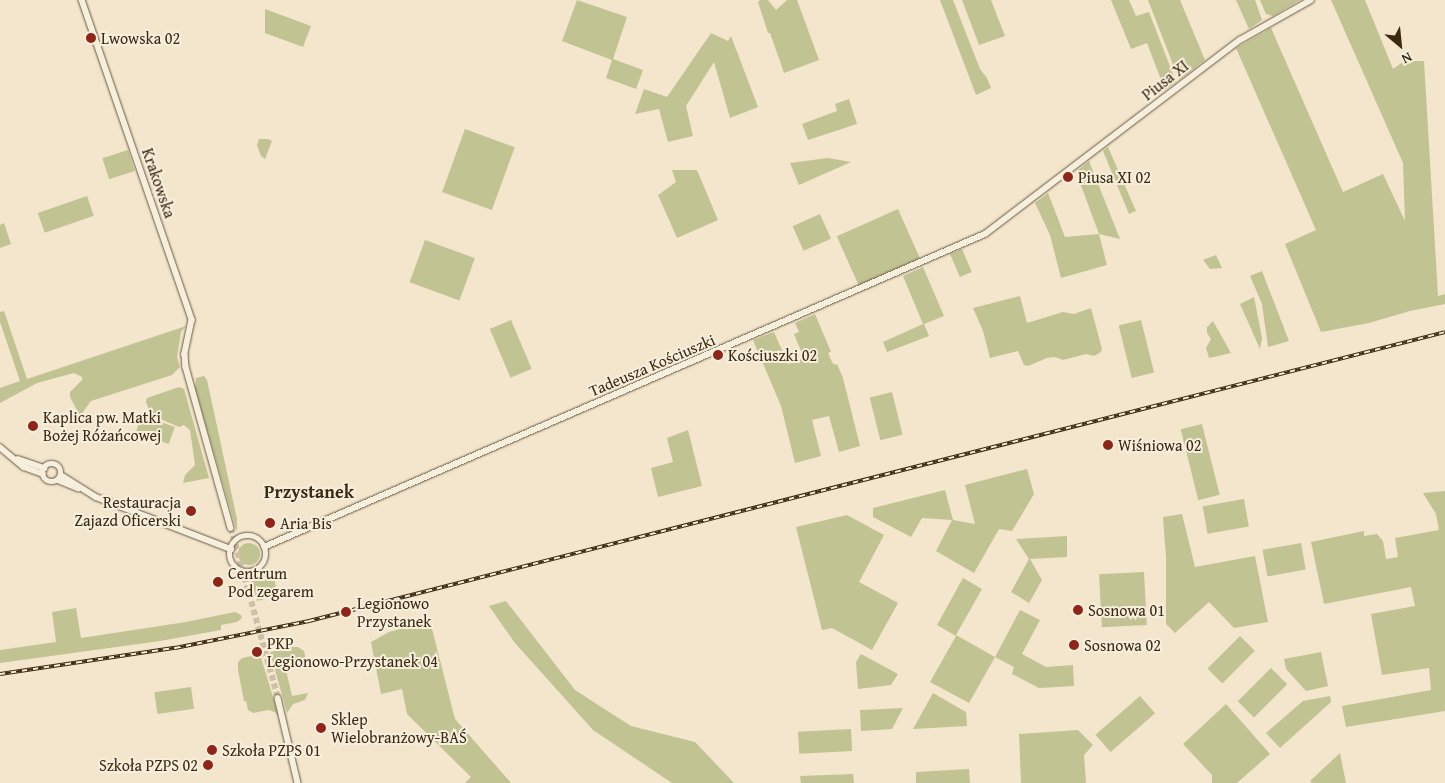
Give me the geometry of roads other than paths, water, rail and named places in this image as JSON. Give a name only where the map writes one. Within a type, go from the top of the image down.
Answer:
[{"type":"street","name":"Krakowska","points":[[82,0],[192,320],[185,354],[188,377],[231,528]]},
{"type":"street","name":"Piusa XI","points":[[1042,192],[1240,40],[1311,0]]},
{"type":"street","name":"Tadeusza Kościuszki","points":[[264,547],[985,234],[1042,192]]},
{"type":"street","points":[[0,447],[24,466],[44,471],[50,482],[59,477]]},
{"type":"street","points":[[44,471],[49,465],[55,465],[59,468],[59,477]]},
{"type":"street","points":[[59,477],[124,508],[231,549]]},
{"type":"street","points":[[248,536],[256,538],[264,547],[265,557],[262,564],[249,571],[235,566],[231,559],[231,549],[235,541],[248,536]]},
{"type":"street","points":[[279,701],[298,783]]},
{"type":"tunnel","points":[[231,528],[278,698]]},
{"type":"railway","points":[[0,674],[175,648],[309,621],[1445,332]]},
{"type":"place","name":"Lwowska 02","points":[[91,38]]},
{"type":"place","name":"Piusa XI 02","points":[[1068,177]]},
{"type":"place","name":"Kościuszki 02","points":[[718,355]]},
{"type":"place","name":"Kaplica pw. Matki Bożej Różańcowej","points":[[33,426]]},
{"type":"place","name":"Wiśniowa 02","points":[[1108,445]]},
{"type":"place","name":"Restauracja Zajazd Oficerski","points":[[191,511]]},
{"type":"place","name":"Aria Bis","points":[[270,523]]},
{"type":"place","name":"Centrum Pod zegarem","points":[[218,582]]},
{"type":"place","name":"Sosnowa 01","points":[[1078,610]]},
{"type":"place","name":"Legionowo Przystanek","points":[[346,612]]},
{"type":"place","name":"Sosnowa 02","points":[[1074,645]]},
{"type":"place","name":"PKP Legionowo-Przystanek 04","points":[[257,652]]},
{"type":"place","name":"Sklep Wielobranżowy-BAŚ","points":[[321,728]]},
{"type":"place","name":"Szkoła PZPS 01","points":[[212,750]]},
{"type":"place","name":"Szkoła PZPS 02","points":[[208,765]]},
{"type":"district","name":"Przystanek","points":[[309,492]]}]
